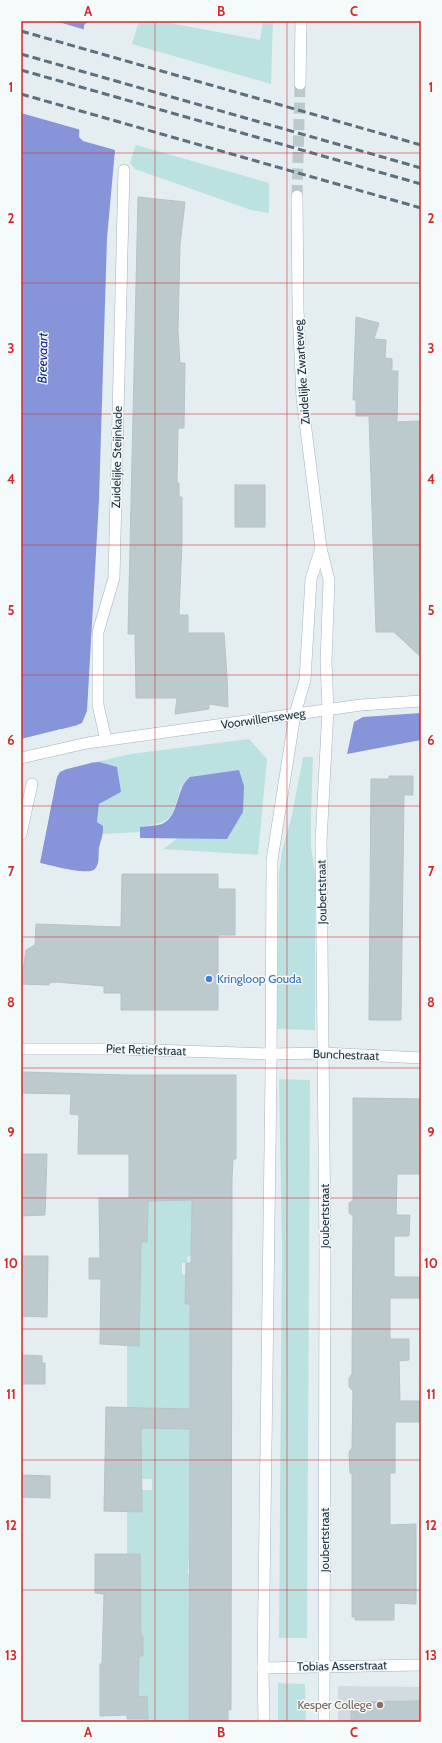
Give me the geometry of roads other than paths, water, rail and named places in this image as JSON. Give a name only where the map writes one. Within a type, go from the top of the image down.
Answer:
[{"type":"main road","points":[[300,84],[301,21]]},
{"type":"main road","name":"Zuidelijke Steijnkade","points":[[106,740],[98,705],[98,632],[114,578],[124,170]]},
{"type":"main road","name":"Zuidelijke Zwarteweg","points":[[297,196],[298,309],[302,398],[321,548],[329,580],[326,662],[328,709]]},
{"type":"main road","name":"Zuidelijke Zwarteweg","points":[[295,714],[305,680],[311,579],[321,548]]},
{"type":"main road","name":"Voorwillenseweg","points":[[21,758],[62,747],[106,740],[328,709],[383,703],[421,701]]},
{"type":"main road","name":"Joubertstraat","points":[[324,1722],[326,1667],[324,1053],[321,842],[328,709]]},
{"type":"main road","points":[[264,1722],[263,1668],[272,860],[295,714]]},
{"type":"main road","points":[[21,834],[32,784]]},
{"type":"main road","name":"Piet Retiefstraat","points":[[21,1049],[122,1049],[271,1054]]},
{"type":"main road","name":"Bunchestraat","points":[[271,1054],[324,1053],[421,1058]]},
{"type":"main road","name":"Tobias Asserstraat","points":[[263,1668],[421,1665]]},
{"type":"water","name":"Breevaart","points":[[25,21],[89,21],[84,25],[79,137],[83,141],[115,150],[107,238],[99,500],[87,711],[82,723],[77,725],[87,763],[99,762],[117,767],[121,792],[99,804],[97,822],[103,826],[103,829],[99,847],[98,863],[95,869],[91,871],[78,871],[40,863],[57,777],[60,772],[71,767],[61,729],[21,739],[21,120]]},
{"type":"water","points":[[421,713],[421,740],[347,754],[354,722],[363,717]]},
{"type":"water","points":[[239,770],[244,786],[243,812],[227,839],[140,838],[140,827],[162,824],[168,820],[175,809],[185,782],[190,777]]},
{"type":"tunnel","points":[[297,196],[300,84]]},
{"type":"railway","points":[[21,31],[421,145]]},
{"type":"railway","points":[[21,54],[421,168]]},
{"type":"railway","points":[[21,70],[421,184]]},
{"type":"railway","points":[[21,94],[421,208]]},
{"type":"place","name":"Kringloop Gouda","points":[[209,979]]},
{"type":"place","name":"Kesper College","points":[[380,1705]]}]
